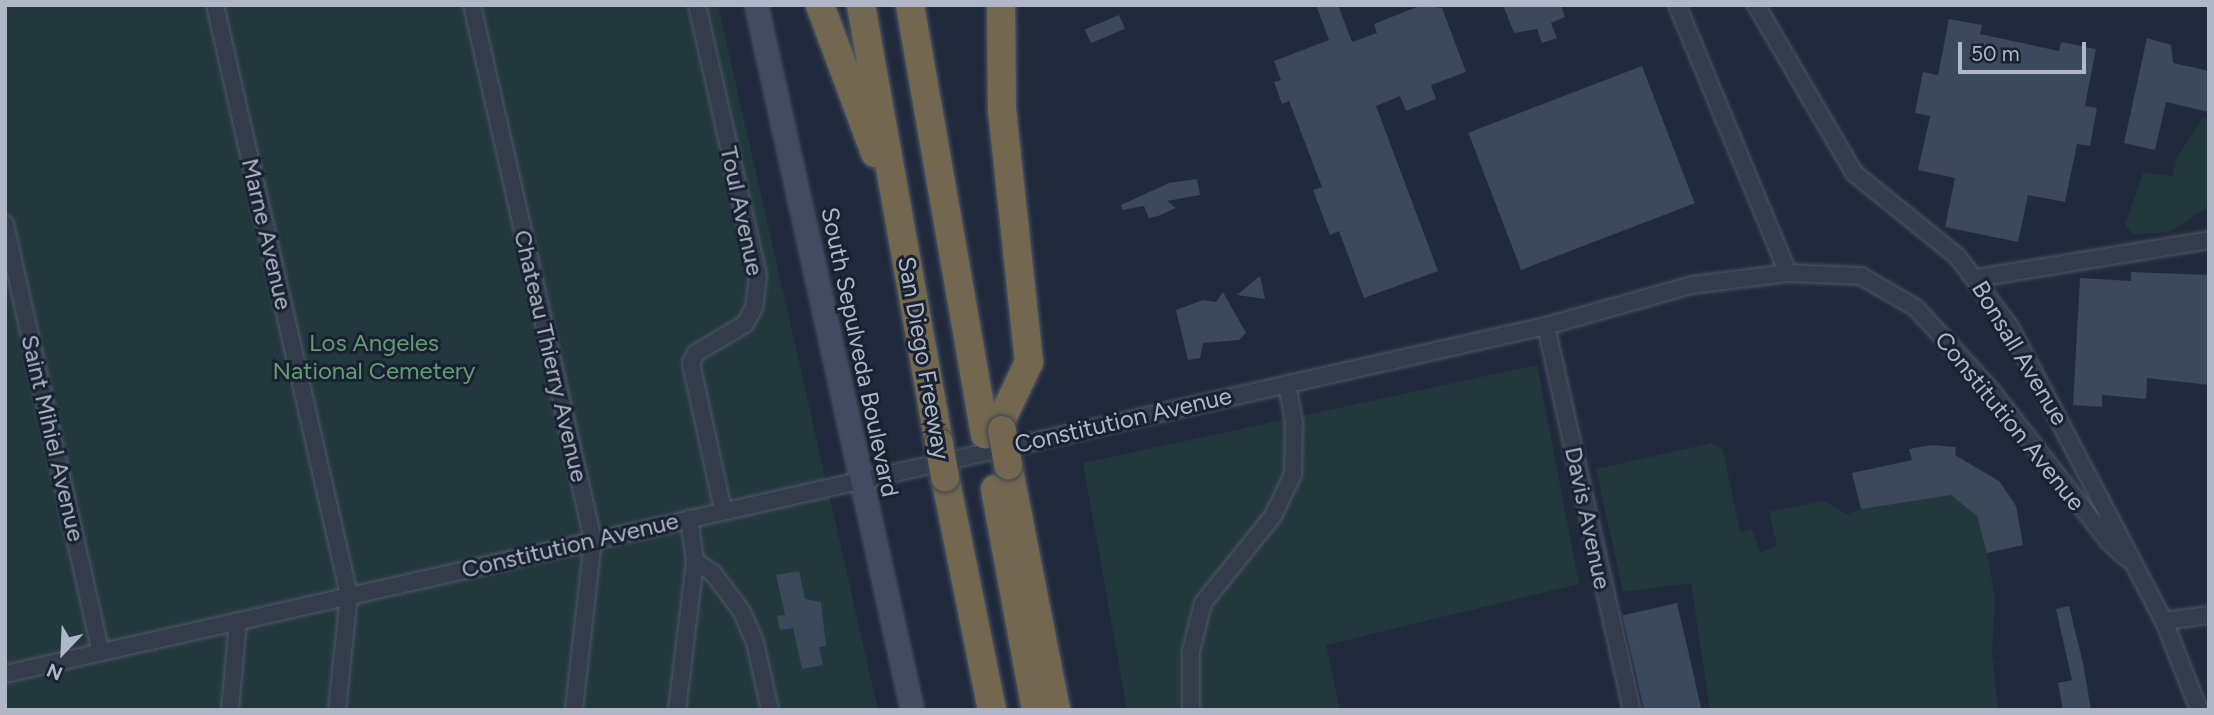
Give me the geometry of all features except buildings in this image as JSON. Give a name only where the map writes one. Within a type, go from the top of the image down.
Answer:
[{"type":"highway","points":[[820,5],[901,225]]},
{"type":"highway","name":"San Diego Freeway","points":[[861,5],[945,477],[992,710]]},
{"type":"highway","points":[[910,5],[996,428]]},
{"type":"highway","points":[[928,5],[996,428],[1036,710]]},
{"type":"highway","points":[[982,5],[1002,111],[1028,362],[996,428]]},
{"type":"highway","points":[[1001,5],[1002,111]]},
{"type":"highway","points":[[1000,466],[1056,710]]},
{"type":"main road","name":"South Sepulveda Boulevard","points":[[755,5],[912,710]]},
{"type":"street","name":"Marne Avenue","points":[[215,5],[349,595],[337,710]]},
{"type":"street","name":"Chateau Thierry Avenue","points":[[472,5],[593,540],[574,710]]},
{"type":"street","name":"Toul Avenue","points":[[696,5],[758,276],[754,308],[745,324],[696,353],[691,363],[723,510]]},
{"type":"street","points":[[1677,5],[1788,273]]},
{"type":"street","name":"Bonsall Avenue","points":[[1756,5],[1854,173],[1977,278],[2073,442],[2127,558],[2164,621],[2199,710]]},
{"type":"street","name":"Saint Mihiel Avenue","points":[[5,223],[101,652]]},
{"type":"street","points":[[1977,278],[2202,241],[2209,227]]},
{"type":"street","name":"Constitution Avenue","points":[[5,674],[862,478],[1546,326],[1692,285],[1788,273],[1861,276],[1916,308],[1990,388],[2109,542],[2127,558]]},
{"type":"street","name":"Davis Avenue","points":[[1546,326],[1632,710]]},
{"type":"street","points":[[1191,710],[1191,651],[1203,603],[1273,516],[1293,474],[1287,384]]},
{"type":"street","points":[[677,710],[695,561],[690,517]]},
{"type":"street","points":[[695,561],[713,573],[742,612],[755,642],[770,710]]},
{"type":"street","points":[[2164,621],[2209,615]]},
{"type":"street","points":[[230,710],[238,621]]},
{"type":"green space","name":"Los Angeles National Cemetery","points":[[5,5],[718,5],[878,710],[5,710]]},
{"type":"green space","points":[[2203,118],[2209,120],[2209,206],[2170,232],[2133,235],[2125,225],[2143,173],[2173,176],[2176,159]]},
{"type":"green space","points":[[1537,365],[1579,584],[1326,645],[1340,710],[1127,710],[1083,463]]},
{"type":"green space","points":[[1712,443],[1723,450],[1740,532],[1752,529],[1760,553],[1777,545],[1769,512],[1824,501],[1847,514],[1861,509],[1852,473],[1954,455],[1999,481],[2016,506],[2023,545],[1987,553],[1995,598],[1992,654],[1998,710],[1710,710],[1691,583],[1623,592],[1596,469]]}]
